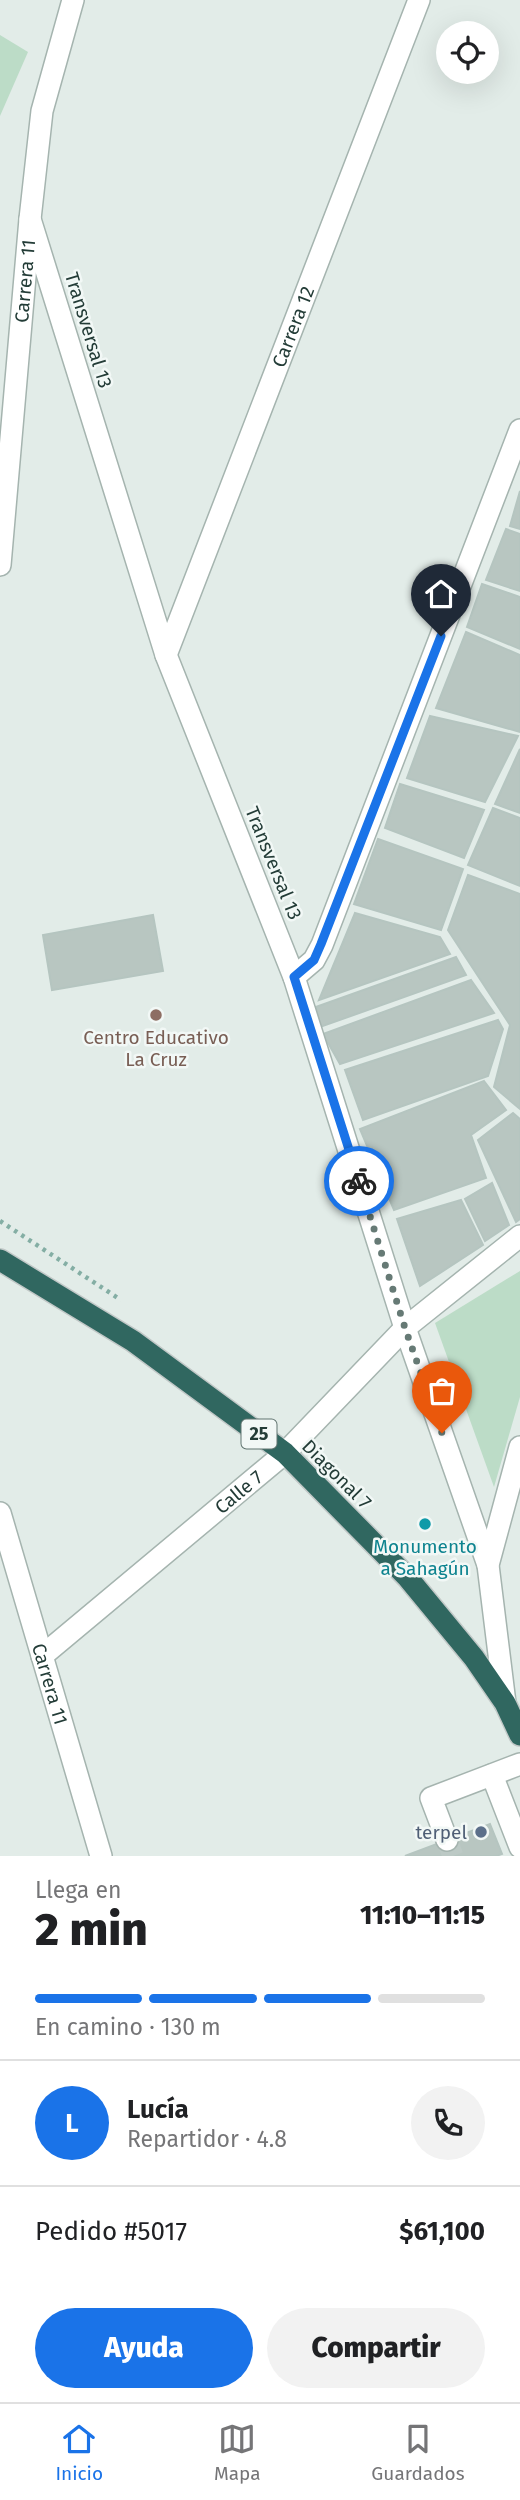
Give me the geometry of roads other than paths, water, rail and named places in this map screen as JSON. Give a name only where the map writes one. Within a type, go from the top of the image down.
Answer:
[{"type":"highway","name":"Diagonal 7","points":[[0,1261],[134,1342],[285,1453],[408,1578],[474,1658],[505,1703]]},
{"type":"highway","name":"25","points":[[505,1703],[520,1733]]},
{"type":"street","name":"Carrera 11","points":[[0,565],[42,111],[73,0]]},
{"type":"street","name":"Carrera 12","points":[[166,654],[419,0]]},
{"type":"street","name":"Transversal 13","points":[[30,219],[166,654],[294,977],[405,1328],[488,1565]]},
{"type":"street","points":[[294,977],[314,960],[321,944],[520,430]]},
{"type":"street","name":"Calle 7","points":[[42,1656],[285,1453],[405,1328],[520,1236]]},
{"type":"street","points":[[505,1703],[488,1565],[520,1447]]},
{"type":"street","name":"Carrera 11","points":[[0,1513],[101,1856]]},
{"type":"street","points":[[447,1840],[431,1798],[520,1764]]},
{"type":"street","points":[[492,1774],[520,1847]]},
{"type":"tunnel","points":[[447,1840],[453,1856]]},
{"type":"place","name":"Centro Educativo La Cruz","points":[[156,1015]]},
{"type":"place","name":"Monumento a Sahagún","points":[[425,1524]]},
{"type":"place","name":"terpel","points":[[481,1832]]}]
